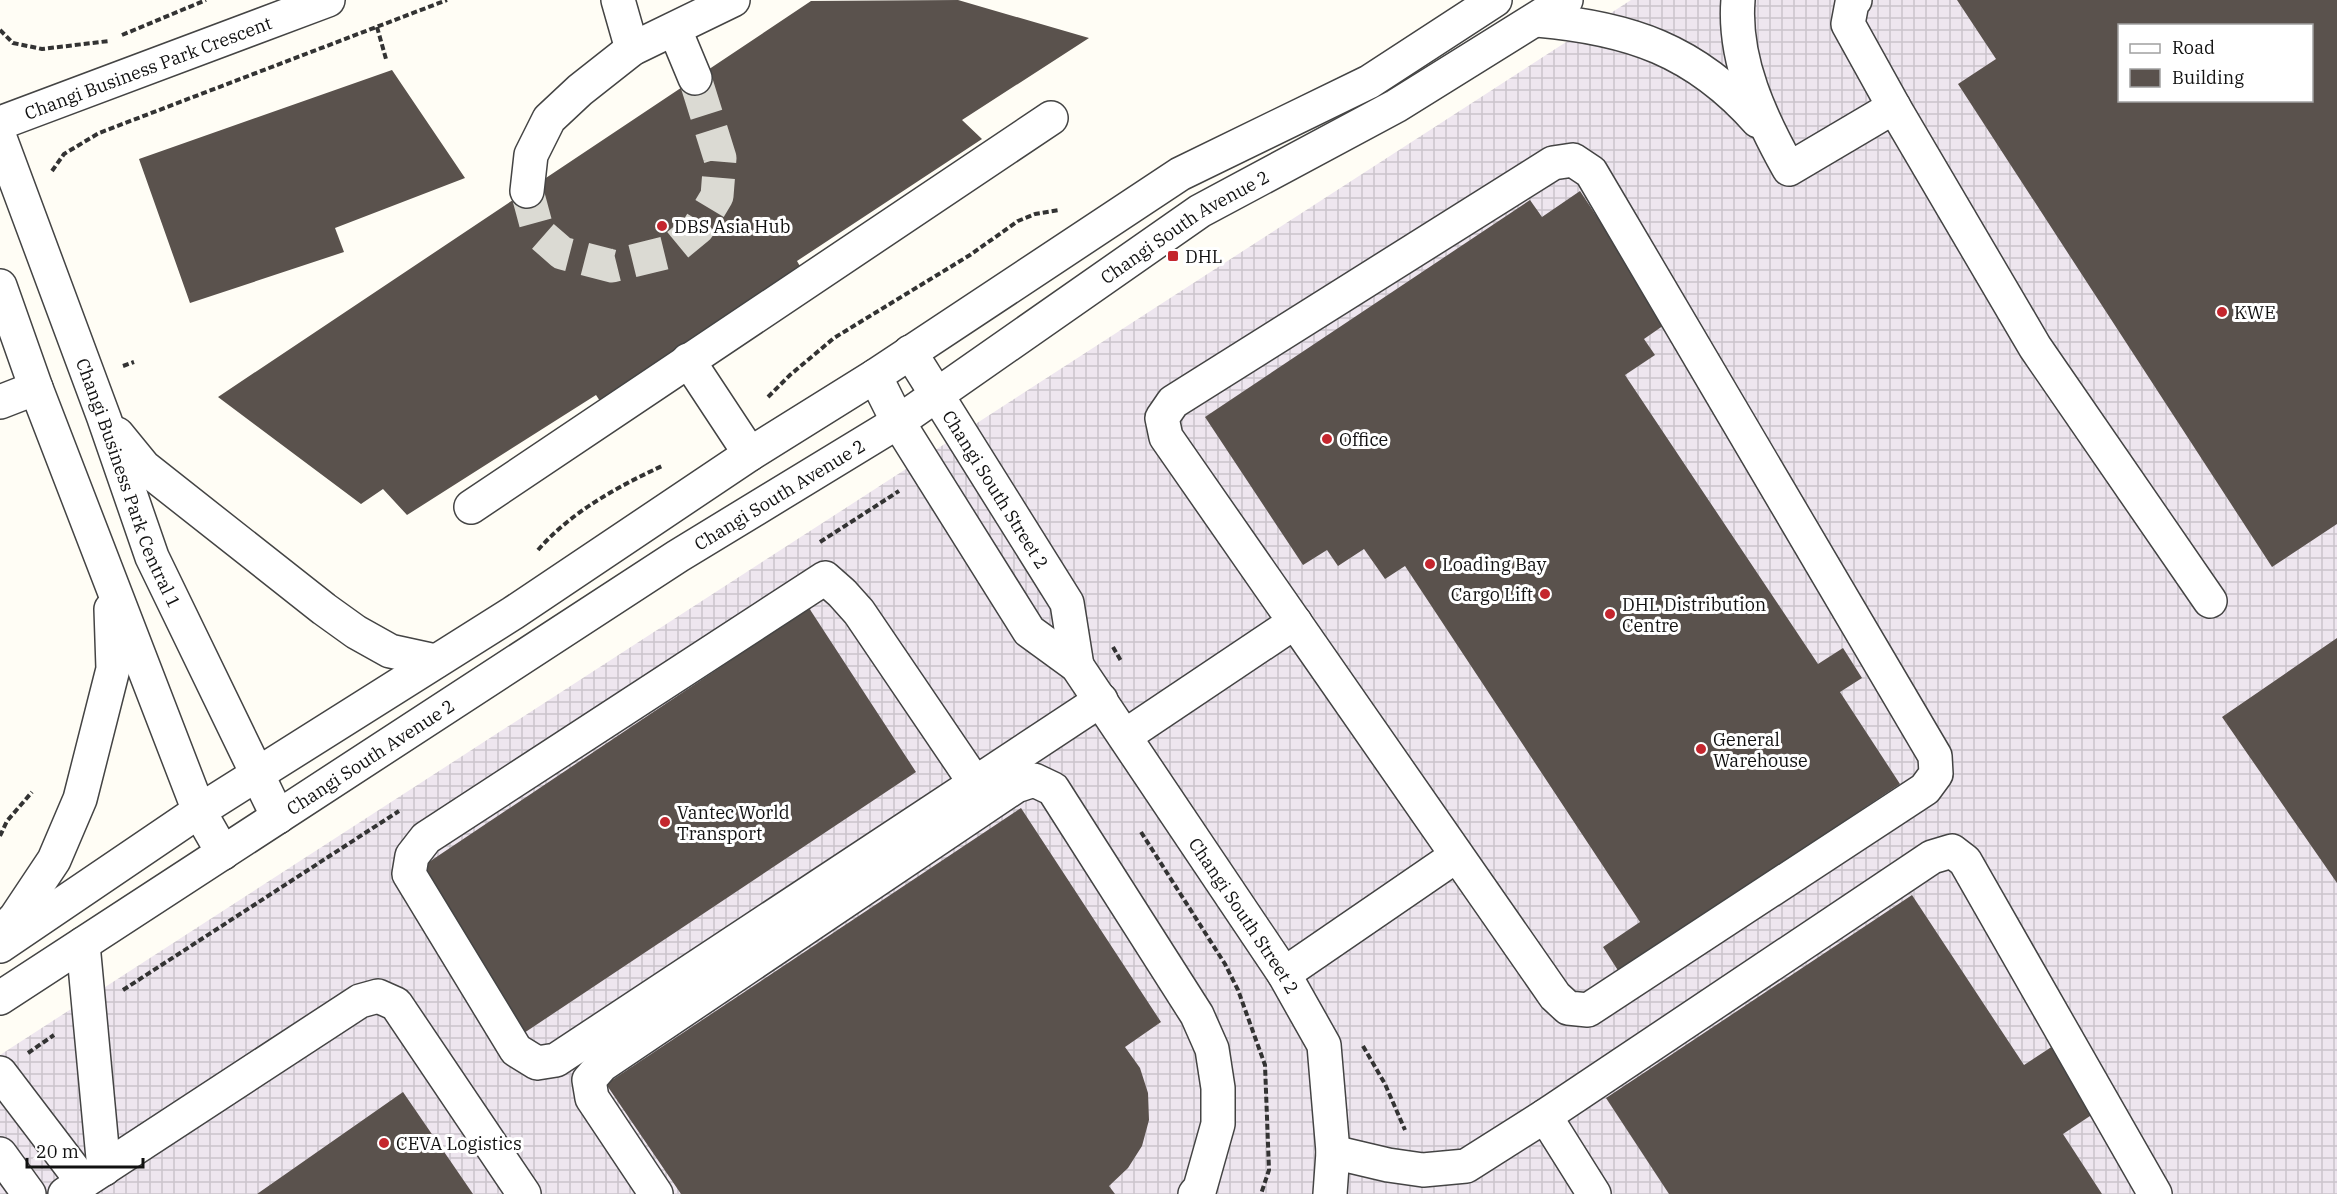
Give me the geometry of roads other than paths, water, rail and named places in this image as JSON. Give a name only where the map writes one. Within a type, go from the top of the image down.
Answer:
[{"type":"street","name":"Changi Business Park Crescent","points":[[0,123],[328,0]]},
{"type":"street","points":[[618,0],[632,49]]},
{"type":"street","points":[[527,190],[531,155],[549,119],[580,90],[632,49],[733,0]]},
{"type":"street","points":[[0,946],[199,811],[568,577],[750,454],[875,376],[1180,174],[1369,82],[1495,0]]},
{"type":"street","name":"Changi South Avenue 2","points":[[0,998],[678,556],[898,422],[1200,211],[1396,106],[1566,0]]},
{"type":"street","points":[[1738,0],[1742,50],[1750,88],[1768,131],[1789,169],[1894,107]]},
{"type":"street","points":[[1855,0],[1852,3],[1848,24],[2035,347],[2210,601]]},
{"type":"street","points":[[1537,20],[1613,31],[1678,55],[1740,101],[1768,131]]},
{"type":"street","points":[[675,30],[695,78]]},
{"type":"street","points":[[471,507],[1052,118]]},
{"type":"street","name":"Changi Business Park Central 1","points":[[0,138],[104,418],[152,557],[278,816]]},
{"type":"street","points":[[1573,160],[1591,172],[1935,756],[1936,774],[1925,789],[1588,1010],[1568,1008],[1555,996],[1456,856],[1166,436],[1162,417],[1173,402],[1554,163],[1573,160]]},
{"type":"street","points":[[0,286],[36,388],[199,811],[223,853]]},
{"type":"street","name":"Changi South Street 2","points":[[910,352],[936,397],[1067,603],[1077,666]]},
{"type":"street","points":[[688,360],[750,454]]},
{"type":"street","name":"Changi South Street 2","points":[[875,376],[898,422],[1029,632],[1077,666],[1284,974],[1324,1045],[1333,1152],[1330,1194]]},
{"type":"street","points":[[0,402],[36,388]]},
{"type":"street","points":[[104,418],[144,467],[324,609],[356,632],[390,651],[436,661]]},
{"type":"street","points":[[975,783],[858,612],[825,578],[426,838],[411,856],[409,874],[516,1050],[537,1063],[556,1060],[1101,700]]},
{"type":"street","points":[[0,934],[16,916],[54,860],[80,799],[113,669],[111,584]]},
{"type":"street","points":[[1125,736],[1295,622]]},
{"type":"street","points":[[656,1194],[592,1098],[589,1080],[602,1065],[1016,786],[1034,780],[1053,789],[1197,1015],[1212,1049],[1218,1088],[1218,1124],[1200,1188],[1195,1194]]},
{"type":"street","points":[[1333,1152],[1388,1165],[1423,1170],[1466,1166],[1545,1116],[1932,857],[1952,851],[1965,861],[2155,1194]]},
{"type":"street","points":[[1284,974],[1456,856]]},
{"type":"street","points":[[83,944],[84,1182]]},
{"type":"street","points":[[84,1182],[360,1000],[378,996],[396,1004],[524,1194]]},
{"type":"street","points":[[0,1073],[84,1182]]},
{"type":"street","points":[[1545,1116],[1594,1194]]},
{"type":"street","points":[[0,1154],[29,1194]]},
{"type":"tunnel","points":[[527,191],[538,232],[562,253],[612,266],[669,252],[698,228],[717,196],[720,158],[695,78]]},
{"type":"place","name":"DBS Asia Hub","points":[[662,226]]},
{"type":"place","name":"DHL","points":[[1173,256]]},
{"type":"place","name":"KWE","points":[[2222,312]]},
{"type":"place","name":"Office","points":[[1327,439]]},
{"type":"place","name":"Loading Bay","points":[[1430,564]]},
{"type":"place","name":"Cargo Lift","points":[[1545,594]]},
{"type":"place","name":"DHL Distribution Centre","points":[[1610,614]]},
{"type":"place","name":"General Warehouse","points":[[1701,749]]},
{"type":"place","name":"Vantec World Transport","points":[[665,822]]},
{"type":"place","name":"CEVA Logistics","points":[[384,1143]]}]
